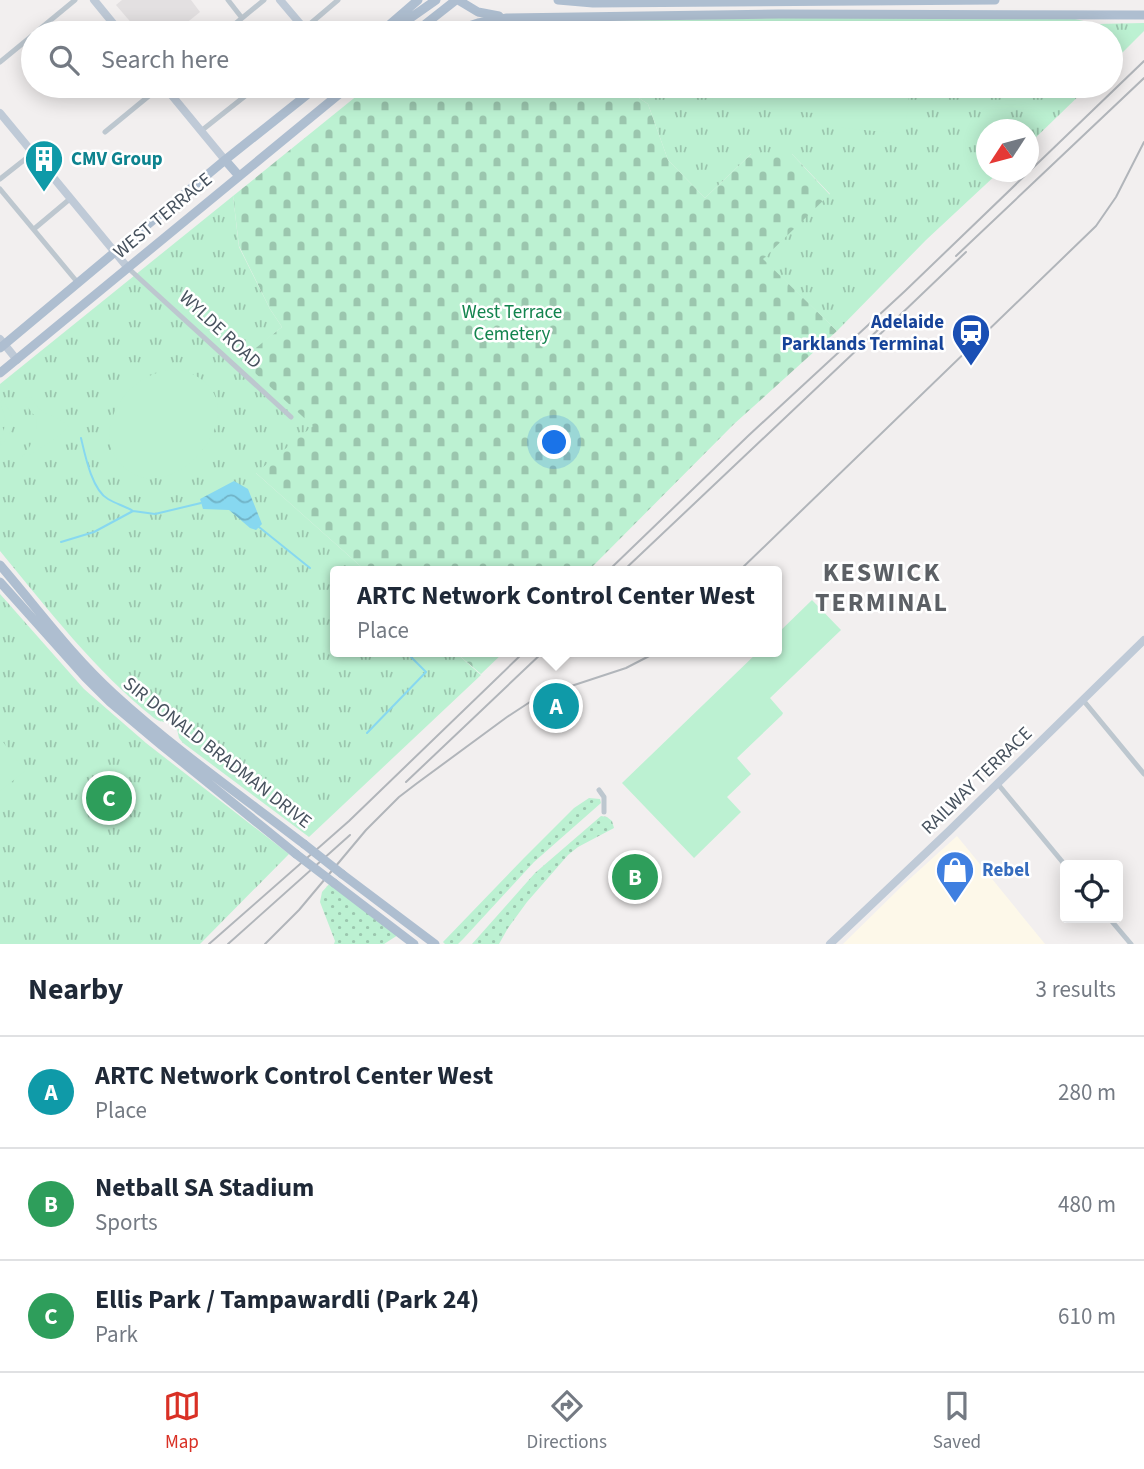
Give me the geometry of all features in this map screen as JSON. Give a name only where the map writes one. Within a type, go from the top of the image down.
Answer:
[{"type":"main road","points":[[94,0],[111,21]]},
{"type":"main road","points":[[281,0],[298,21]]},
{"type":"main road","points":[[394,21],[418,0]]},
{"type":"main road","points":[[406,21],[436,0]]},
{"type":"main road","points":[[430,21],[457,0],[478,12],[508,18]]},
{"type":"main road","points":[[558,0],[593,3],[995,0]]},
{"type":"main road","points":[[945,1],[946,14]]},
{"type":"main road","points":[[486,21],[508,18],[668,15],[1144,15]]},
{"type":"main road","points":[[173,98],[239,176]]},
{"type":"main road","name":"WEST TERRACE","points":[[1,344],[303,98]]},
{"type":"main road","name":"WEST TERRACE","points":[[0,373],[334,98]]},
{"type":"main road","points":[[0,113],[128,268]]},
{"type":"main road","points":[[1,344],[17,360]]},
{"type":"main road","name":"SIR DONALD BRADMAN DRIVE","points":[[0,565],[90,671],[114,694],[159,733],[435,944]]},
{"type":"main road","name":"SIR DONALD BRADMAN DRIVE","points":[[0,582],[110,702],[154,740],[414,944]]},
{"type":"main road","name":"RAILWAY TERRACE","points":[[830,944],[1144,640]]},
{"type":"street","points":[[50,21],[75,0]]},
{"type":"street","points":[[228,0],[242,18]]},
{"type":"street","points":[[238,21],[264,0]]},
{"type":"street","points":[[316,21],[338,0]]},
{"type":"street","points":[[0,62],[21,45]]},
{"type":"street","points":[[105,132],[148,98]]},
{"type":"street","points":[[201,131],[243,98]]},
{"type":"street","points":[[0,179],[33,153]]},
{"type":"street","points":[[0,189],[78,283]]},
{"type":"street","points":[[34,229],[71,198]]},
{"type":"street","name":"WYLDE ROAD","points":[[128,268],[291,417]]},
{"type":"street","points":[[1083,700],[1144,774]]},
{"type":"street","points":[[997,783],[1061,860]]},
{"type":"street","points":[[599,790],[604,797],[604,812]]},
{"type":"street","points":[[1113,923],[1131,944]]},
{"type":"shaded area","points":[[122,0],[191,0],[200,12],[189,21],[130,21],[116,5]]},
{"type":"shaded area","points":[[957,836],[1045,944],[843,944],[904,884]]},
{"type":"green space","points":[[839,17],[1071,18],[1084,21],[593,21]]},
{"type":"green space","points":[[1123,23],[1144,23],[1144,31],[1123,52]]},
{"type":"green space","name":"West Terrace Cemetery","points":[[354,98],[639,98],[648,104],[668,160],[705,198],[751,154],[792,154],[830,195],[764,259],[837,331],[734,424],[593,566],[360,566],[256,473],[240,359],[282,327],[270,309],[239,246],[233,196]]},
{"type":"green space","points":[[639,98],[1077,98],[1039,134],[1039,119],[976,119],[976,182],[988,182],[926,240],[837,331],[763,259],[830,194],[792,154],[751,154],[705,198],[668,160],[648,104]]},
{"type":"green space","points":[[713,98],[909,98],[905,134],[834,127],[835,115],[712,103]]},
{"type":"green space","points":[[233,196],[239,247],[282,327],[241,360],[313,426],[256,473],[360,566],[330,566],[330,657],[461,657],[481,675],[309,837],[183,743],[177,729],[169,723],[156,720],[132,700],[73,639],[0,551],[0,384]]},
{"type":"green space","points":[[177,369],[204,381],[216,400],[217,421],[208,443],[191,462],[171,475],[149,478],[127,470],[117,460],[111,448],[109,436],[115,410],[131,388],[142,380],[150,375]]},
{"type":"green space","points":[[32,397],[38,408],[69,427],[23,459],[36,429],[37,418],[26,404],[25,398]]},
{"type":"green space","points":[[0,399],[9,410],[12,422],[9,435],[0,446],[5,419]]},
{"type":"green space","points":[[0,594],[84,689],[146,743],[289,854],[200,944],[0,944]]},
{"type":"green space","points":[[812,600],[841,630],[770,698],[783,713],[737,758],[751,774],[727,797],[741,812],[694,858],[622,783],[753,657],[782,657],[782,629]]},
{"type":"green space","points":[[461,657],[499,657],[481,674]]},
{"type":"green space","points":[[0,738],[25,771],[0,791]]},
{"type":"green space","points":[[589,798],[600,799],[601,803],[534,862],[458,944],[443,942],[574,808]]},
{"type":"green space","points":[[601,816],[612,821],[614,828],[568,855],[527,902],[499,944],[472,944],[535,873]]},
{"type":"green space","points":[[330,883],[398,935],[384,944],[334,944],[320,902],[322,892]]},
{"type":"water","points":[[234,481],[248,489],[262,524],[256,530],[229,510],[203,509],[200,499]]},
{"type":"waterway","points":[[81,438],[90,472],[102,494],[133,511]]},
{"type":"waterway","points":[[61,542],[94,532],[133,511],[155,514],[201,503]]},
{"type":"waterway","points":[[259,527],[310,568]]},
{"type":"waterway","points":[[367,733],[426,672],[411,657]]},
{"type":"railway","points":[[1123,81],[1144,61]]},
{"type":"railway","points":[[1123,98],[1144,78]]},
{"type":"railway","points":[[613,566],[1106,98]]},
{"type":"railway","points":[[956,256],[1123,98]]},
{"type":"railway","points":[[744,566],[1096,226],[1116,197],[1144,142]]},
{"type":"railway","points":[[875,339],[966,252]]},
{"type":"railway","points":[[628,566],[880,328]]},
{"type":"railway","points":[[209,944],[349,821],[519,657]]},
{"type":"railway","points":[[406,782],[538,657]]},
{"type":"railway","points":[[265,944],[299,910],[366,830],[416,784],[533,700],[626,668],[647,657]]},
{"type":"railway","points":[[228,944],[350,835]]},
{"type":"place","name":"CMV Group","points":[[44,193]]},
{"type":"place","name":"Adelaide Parklands Terminal","points":[[971,367]]},
{"type":"place","name":"ARTC Network Control Center West","points":[[556,706]]},
{"type":"place","name":"Ellis Park / Tampawardli (Park 24)","points":[[109,798]]},
{"type":"place","name":"Netball SA Stadium","points":[[635,877]]},
{"type":"place","name":"Rebel","points":[[955,904]]},
{"type":"district","name":"KESWICK TERMINAL","points":[[882,587]]}]
